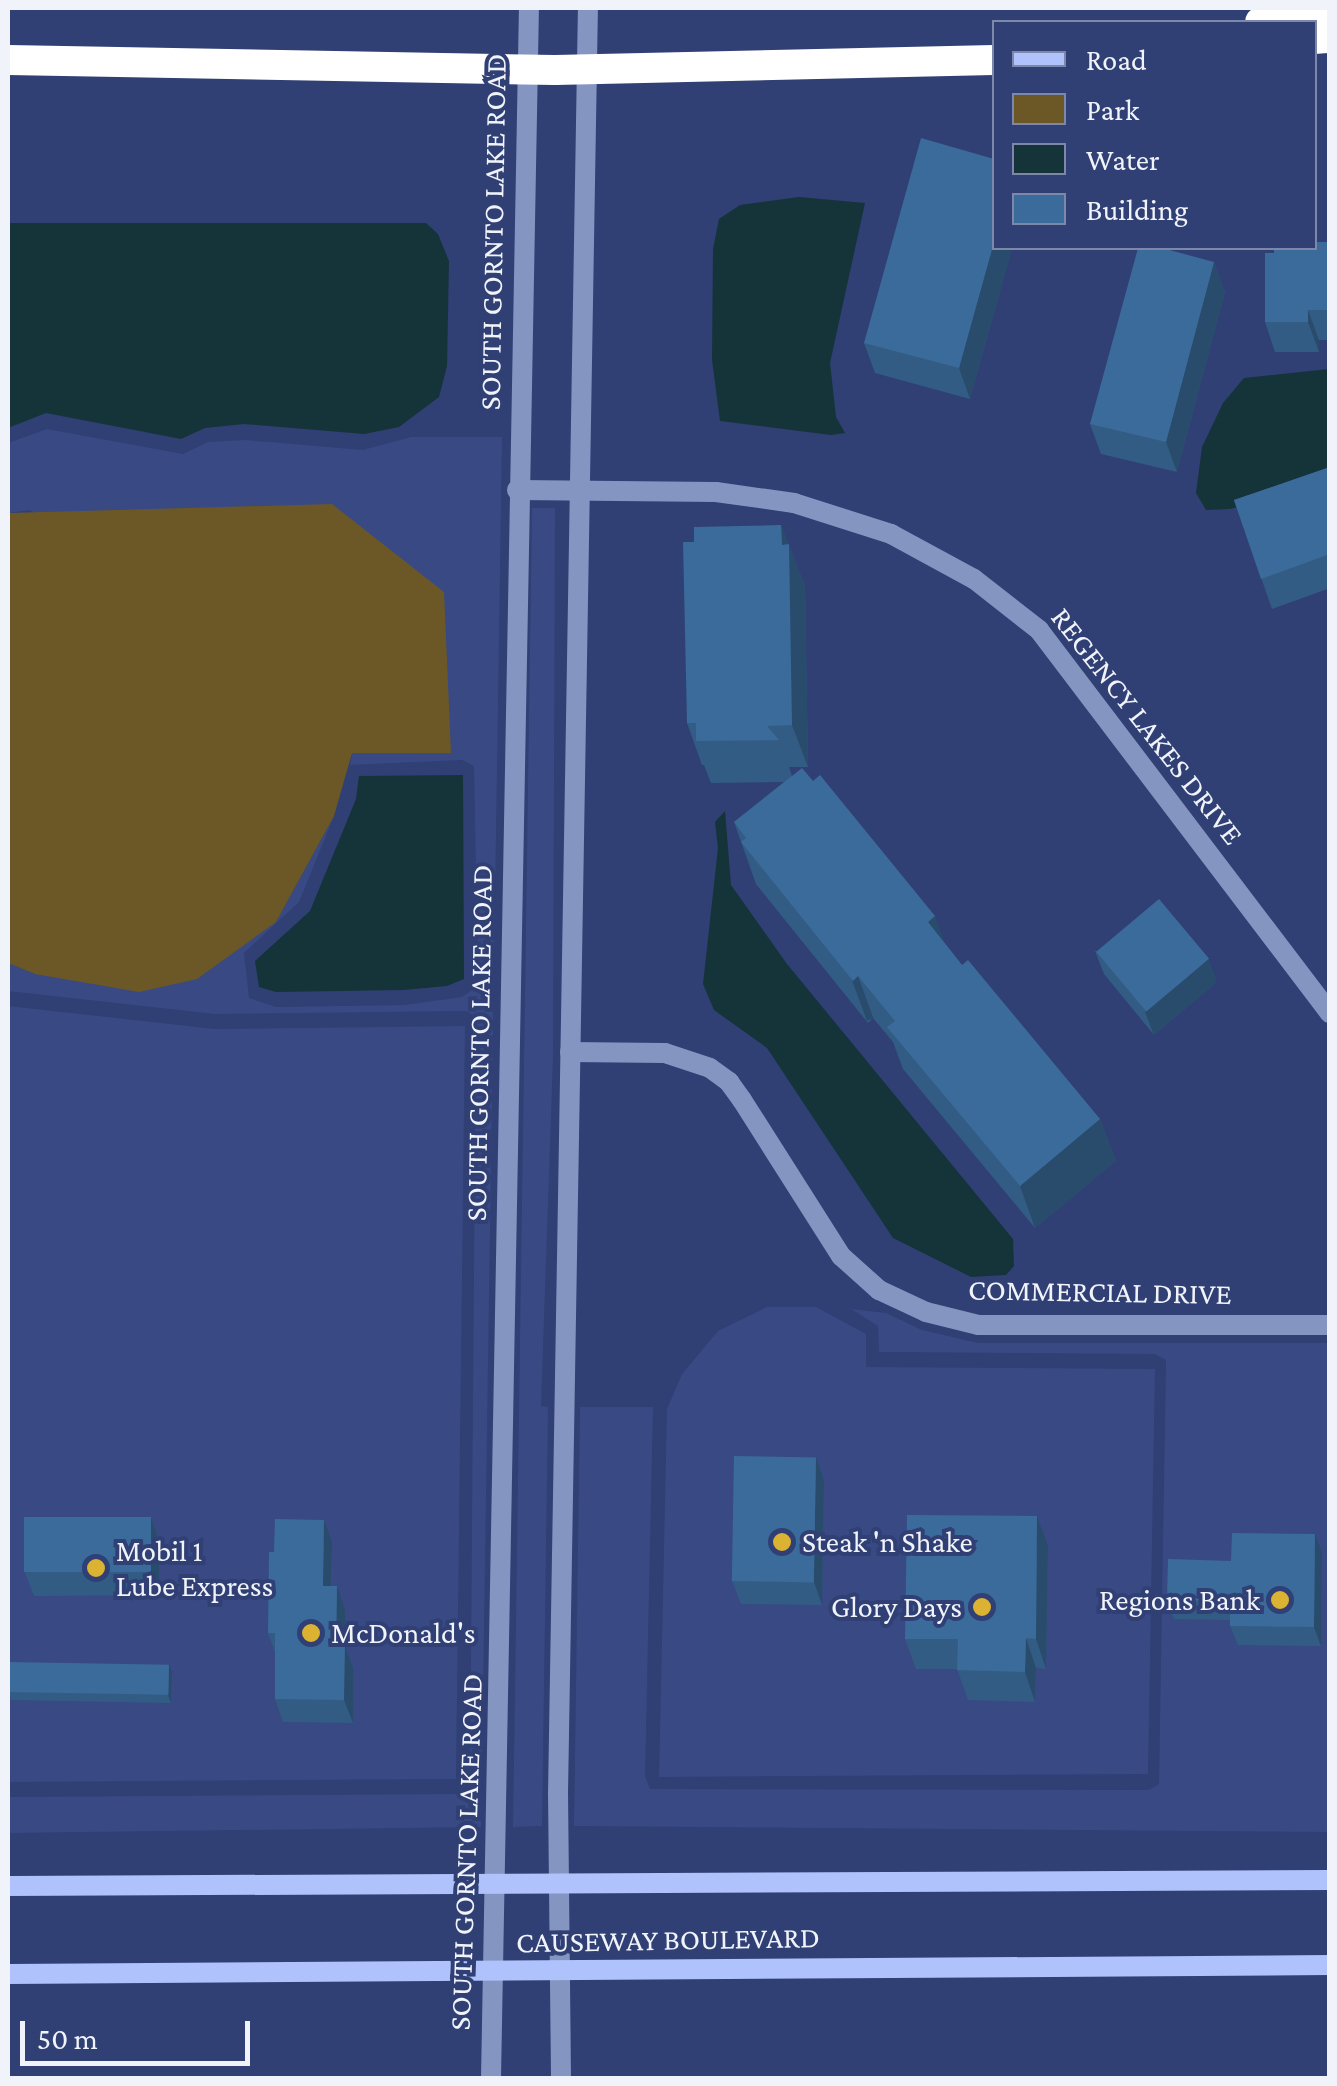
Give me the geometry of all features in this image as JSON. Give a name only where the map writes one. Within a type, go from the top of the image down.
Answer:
[{"type":"highway","points":[[1272,20],[1330,10]]},
{"type":"highway","points":[[8,60],[335,69],[778,68],[992,60]]},
{"type":"main road","name":"CAUSEWAY BOULEVARD","points":[[8,1886],[1330,1880]]},
{"type":"main road","name":"CAUSEWAY BOULEVARD","points":[[8,1974],[1330,1964]]},
{"type":"street","name":"SOUTH GORNTO LAKE ROAD","points":[[491,2078],[490,1972],[505,1446],[517,490],[529,8]]},
{"type":"street","points":[[561,2078],[557,1884],[588,8]]},
{"type":"street","name":"REGENCY LAKES DRIVE","points":[[517,490],[716,492],[794,503],[892,534],[974,579],[1039,630],[1330,1014]]},
{"type":"street","name":"COMMERCIAL DRIVE","points":[[570,1052],[665,1053],[710,1068],[729,1082],[742,1100],[841,1256],[879,1290],[926,1312],[978,1325],[1330,1325]]},
{"type":"shaded area","points":[[47,429],[183,454],[208,442],[244,440],[363,450],[411,437],[502,437],[481,1827],[8,1833],[8,1797],[456,1794],[467,1789],[470,1779],[476,1017],[466,1011],[215,1014],[8,991],[8,963],[35,974],[276,922],[334,816],[299,902],[244,953],[249,998],[276,1007],[404,1005],[462,997],[475,988],[478,979],[474,766],[462,760],[350,765],[352,753],[30,510],[8,513],[8,443]]},
{"type":"shaded area","points":[[532,508],[555,508],[553,1058],[541,1406],[548,1407],[542,1826],[513,1827]]},
{"type":"shaded area","points":[[8,1006],[215,1029],[465,1026],[456,1779],[8,1782]]},
{"type":"shaded area","points":[[767,1307],[816,1307],[866,1334],[866,1367],[1155,1369],[1148,1774],[659,1777],[667,1409],[682,1374],[718,1331]]},
{"type":"shaded area","points":[[851,1309],[886,1313],[922,1330],[978,1343],[1329,1343],[1329,1832],[574,1826],[580,1407],[653,1407],[645,1776],[650,1789],[1149,1790],[1159,1784],[1166,1360],[1155,1354],[879,1352],[878,1326]]},
{"type":"green space","points":[[332,504],[444,592],[451,753],[352,753],[334,816],[276,922],[197,979],[139,992],[35,974],[8,963],[8,513]]},
{"type":"water","points":[[799,197],[865,203],[830,363],[836,417],[845,433],[831,435],[720,421],[712,360],[713,249],[719,219],[740,205]]},
{"type":"water","points":[[8,223],[426,223],[438,234],[449,261],[447,366],[439,397],[399,427],[364,434],[244,424],[205,428],[181,439],[46,413],[8,428]]},
{"type":"water","points":[[1329,369],[1329,483],[1230,509],[1206,510],[1196,493],[1202,447],[1223,403],[1244,378]]},
{"type":"water","points":[[463,775],[464,979],[447,986],[404,990],[276,992],[259,987],[255,961],[310,911],[356,799],[359,776]]},
{"type":"water","points":[[725,811],[731,885],[787,964],[1013,1239],[1014,1266],[1006,1275],[971,1277],[893,1238],[767,1048],[714,1010],[703,984],[718,848],[715,822]]},
{"type":"building","points":[[921,138],[992,158],[992,249],[959,368],[864,343]]},
{"type":"building","points":[[1317,242],[1330,242],[1330,310],[1308,310],[1308,322],[1265,322],[1265,253],[1317,250]]},
{"type":"building","points":[[1137,250],[1169,250],[1214,262],[1166,442],[1090,424]]},
{"type":"building","points":[[1330,467],[1330,554],[1261,579],[1234,500]]},
{"type":"building","points":[[781,525],[782,545],[789,544],[792,725],[767,726],[779,740],[696,741],[696,723],[687,723],[683,542],[694,542],[694,527]]},
{"type":"building","points":[[802,768],[813,781],[820,775],[935,916],[928,922],[962,965],[968,960],[1100,1119],[1020,1186],[887,1027],[895,1021],[858,976],[853,981],[741,842],[746,838],[734,822]]},
{"type":"building","points":[[1159,899],[1209,959],[1146,1011],[1096,952]]},
{"type":"building","name":"Steak 'n Shake","points":[[734,1456],[816,1457],[814,1582],[732,1581]]},
{"type":"building","name":"Glory Days","points":[[907,1515],[1037,1516],[1036,1639],[1026,1638],[1025,1672],[957,1670],[958,1639],[905,1639]]},
{"type":"building","points":[[24,1517],[151,1517],[151,1572],[24,1572]]},
{"type":"building","name":"McDonald's","points":[[275,1519],[324,1520],[323,1586],[337,1586],[336,1645],[345,1645],[344,1700],[275,1699],[275,1633],[268,1633],[269,1552],[274,1552]]},
{"type":"building","points":[[1232,1533],[1315,1534],[1314,1627],[1230,1626],[1230,1601],[1167,1600],[1168,1559],[1231,1561]]},
{"type":"building","points":[[8,1662],[169,1665],[168,1695],[8,1692]]},
{"type":"place","name":"Steak 'n Shake","points":[[782,1542]]},
{"type":"place","name":"Mobil 1 Lube Express","points":[[96,1568]]},
{"type":"place","name":"Regions Bank","points":[[1280,1600]]},
{"type":"place","name":"Glory Days","points":[[982,1607]]},
{"type":"place","name":"McDonald's","points":[[311,1633]]}]
